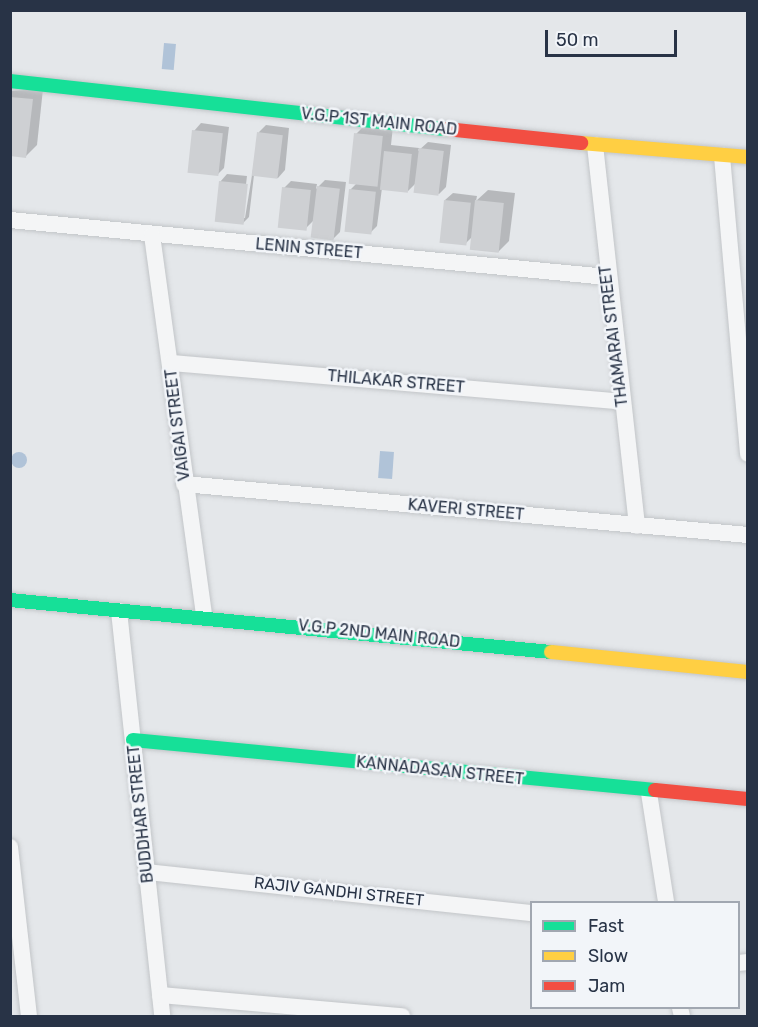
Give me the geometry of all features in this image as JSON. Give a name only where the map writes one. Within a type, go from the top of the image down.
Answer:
[{"type":"street","name":"V.G.P 1ST MAIN ROAD","points":[[10,81],[595,145],[747,158]]},
{"type":"street","name":"THAMARAI STREET","points":[[595,145],[607,277],[637,526]]},
{"type":"street","points":[[722,156],[747,454]]},
{"type":"street","name":"LENIN STREET","points":[[10,220],[607,277]]},
{"type":"street","name":"VAIGAI STREET","points":[[152,235],[171,363],[184,484],[204,616]]},
{"type":"street","name":"THILAKAR STREET","points":[[171,363],[622,402]]},
{"type":"street","name":"KAVERI STREET","points":[[184,484],[747,535]]},
{"type":"street","name":"V.G.P 2ND MAIN ROAD","points":[[10,600],[119,611],[204,616],[747,672]]},
{"type":"street","name":"BUDDHAR STREET","points":[[119,611],[162,1017]]},
{"type":"street","name":"KANNADASAN STREET","points":[[133,740],[649,793],[747,799]]},
{"type":"street","points":[[649,793],[666,901]]},
{"type":"street","points":[[10,848],[29,1017]]},
{"type":"street","name":"RAJIV GANDHI STREET","points":[[147,872],[530,913]]},
{"type":"street","points":[[160,995],[402,1017]]},
{"type":"water","points":[[164,43],[176,44],[174,70],[162,69]]},
{"type":"water","points":[[380,451],[394,452],[392,479],[378,478]]},
{"type":"water","points":[[16,452],[22,452],[27,460],[25,466],[16,468],[11,463],[11,457]]},
{"type":"building","points":[[10,97],[33,99],[26,158],[10,156]]},
{"type":"building","points":[[192,130],[223,133],[218,176],[188,173]]},
{"type":"building","points":[[257,132],[283,135],[277,179],[252,176]]},
{"type":"building","points":[[354,133],[383,136],[378,187],[349,184]]},
{"type":"building","points":[[419,148],[444,151],[438,196],[414,193]]},
{"type":"building","points":[[384,151],[412,154],[408,193],[380,190]]},
{"type":"building","points":[[219,181],[248,184],[244,225],[215,222]]},
{"type":"building","points":[[317,186],[340,189],[333,240],[311,238]]},
{"type":"building","points":[[282,187],[311,190],[307,231],[278,228]]},
{"type":"building","points":[[349,189],[376,192],[371,235],[345,232]]},
{"type":"building","points":[[444,200],[471,203],[466,246],[440,243]]},
{"type":"building","points":[[475,200],[504,203],[499,253],[470,250]]},
{"type":"traffic: fast","points":[[10,81],[446,129]]},
{"type":"traffic: fast","points":[[10,600],[551,652]]},
{"type":"traffic: fast","points":[[133,740],[655,790]]},
{"type":"traffic: slow","points":[[581,143],[748,157]]},
{"type":"traffic: slow","points":[[551,652],[748,672]]},
{"type":"traffic: jam","points":[[446,129],[581,143]]},
{"type":"traffic: jam","points":[[655,790],[748,799]]}]
